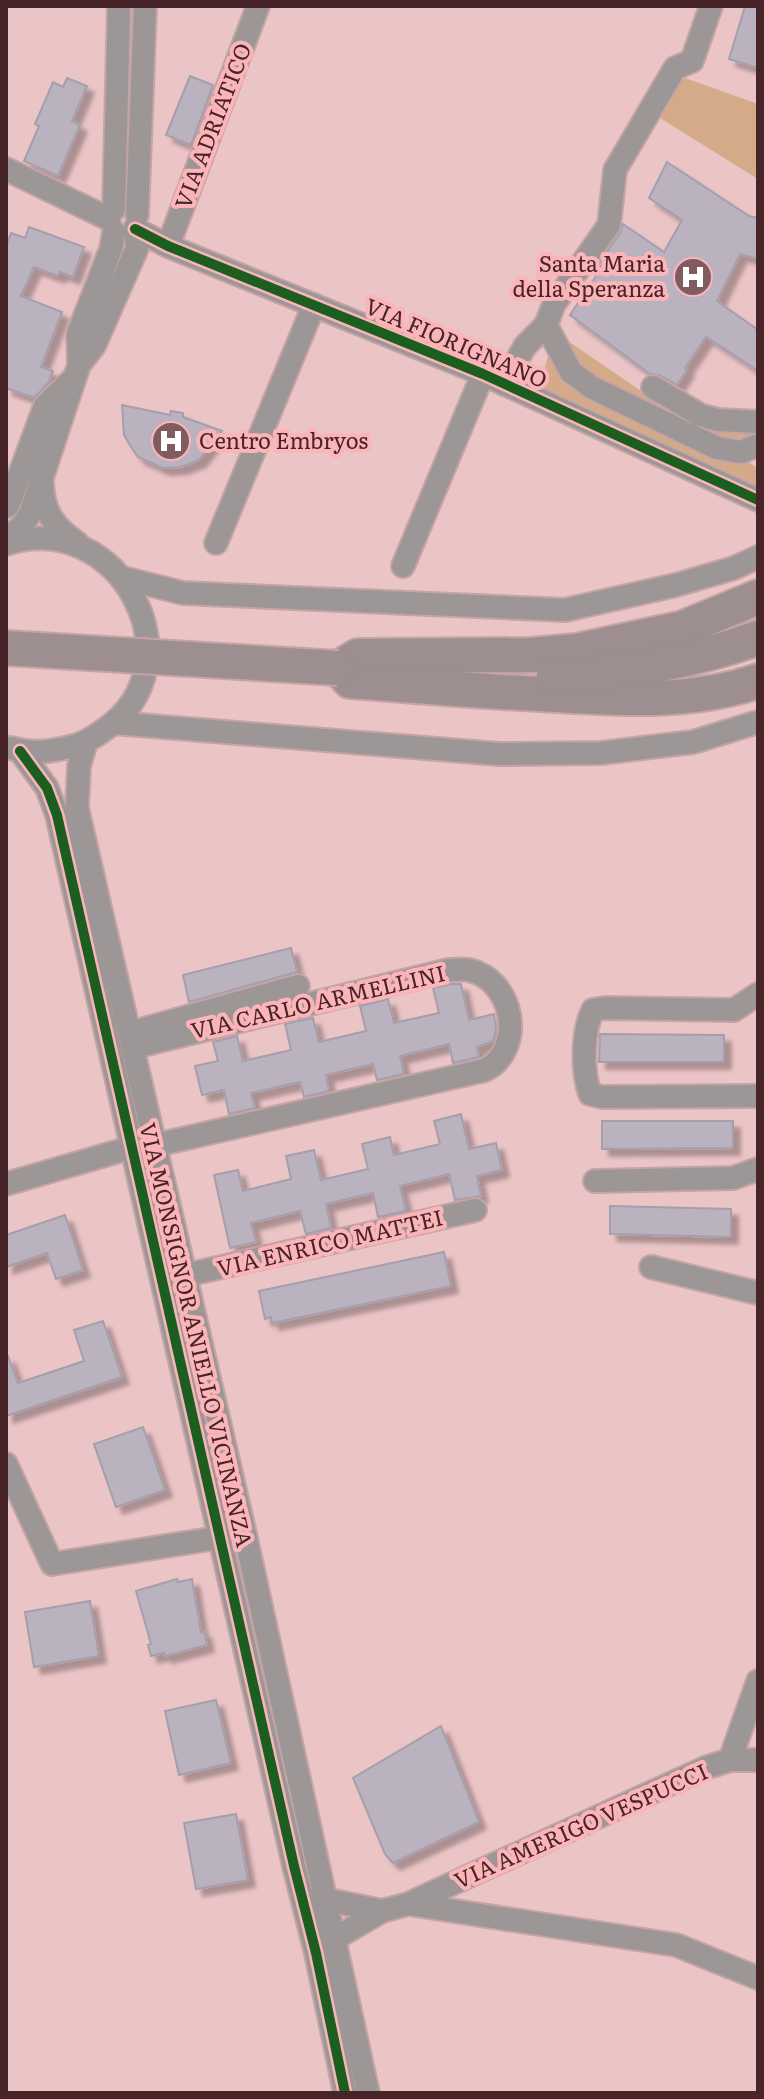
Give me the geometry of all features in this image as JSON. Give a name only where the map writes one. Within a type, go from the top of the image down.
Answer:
[{"type":"highway","points":[[338,668],[358,656],[531,655],[576,651],[683,628],[758,597]]},
{"type":"highway","points":[[6,648],[528,678],[644,669],[758,638]]},
{"type":"highway","points":[[338,668],[350,681],[620,698],[683,697],[739,688],[758,681]]},
{"type":"street","points":[[8,506],[45,406],[76,372],[94,346],[137,248],[122,221],[119,6]]},
{"type":"street","points":[[122,221],[145,6]]},
{"type":"street","name":"VIA ADRIATICO","points":[[168,246],[258,6]]},
{"type":"street","points":[[504,384],[525,346],[546,325],[554,304],[609,225],[615,170],[675,68],[692,61],[711,6]]},
{"type":"street","name":"VIA FIORIGNANO","points":[[6,169],[122,221],[168,246],[483,374],[758,500]]},
{"type":"street","points":[[216,543],[314,305]]},
{"type":"street","points":[[546,325],[571,372],[591,387],[717,448],[741,452],[758,445]]},
{"type":"street","points":[[6,541],[30,514],[76,372]]},
{"type":"street","points":[[403,566],[483,374]]},
{"type":"street","points":[[653,387],[700,415],[718,420],[758,422]]},
{"type":"street","points":[[13,748],[54,752],[86,742],[114,723],[137,692],[147,647],[145,625],[137,600],[123,578],[106,561],[63,533],[47,513],[42,497],[41,474]]},
{"type":"street","points":[[6,541],[37,538],[62,540],[85,548]]},
{"type":"street","points":[[123,578],[183,593],[565,610],[676,585],[734,568],[758,557]]},
{"type":"street","points":[[114,723],[513,754],[601,753],[693,742],[758,722]]},
{"type":"street","name":"VIA MONSIGNOR ANIELLO VICINANZA","points":[[86,742],[79,766],[77,808],[245,1534],[323,1938]]},
{"type":"street","name":"VIA MONSIGNOR ANIELLO VICINANZA","points":[[13,748],[47,788],[57,815],[294,1866],[314,1901]]},
{"type":"street","name":"VIA CARLO ARMELLINI","points":[[132,1040],[449,970],[476,973],[502,994],[507,1005],[510,1041],[503,1056],[485,1070],[156,1145]]},
{"type":"street","points":[[132,1040],[298,986]]},
{"type":"street","points":[[758,994],[734,1010],[593,1010],[587,1022],[586,1082],[590,1094],[602,1097],[758,1096]]},
{"type":"street","points":[[6,1184],[133,1147]]},
{"type":"street","points":[[595,1181],[733,1178],[758,1169]]},
{"type":"street","name":"VIA ENRICO MATTEI","points":[[186,1275],[475,1210]]},
{"type":"street","points":[[651,1267],[758,1293]]},
{"type":"street","points":[[6,1464],[52,1564],[245,1534]]},
{"type":"street","points":[[730,1760],[758,1681]]},
{"type":"street","name":"VIA AMERIGO VESPUCCI","points":[[408,1904],[705,1768],[730,1760],[758,1760]]},
{"type":"street","points":[[314,1901],[382,1911]]},
{"type":"street","points":[[323,1938],[382,1911],[408,1904],[676,1945],[758,1978]]},
{"type":"street","points":[[323,1938],[345,2093]]},
{"type":"street","points":[[323,1938],[368,2093]]},
{"type":"shaded area","points":[[685,78],[758,104],[758,179],[660,118],[670,90]]},
{"type":"shaded area","points":[[565,339],[641,391],[703,427],[724,430],[758,428],[758,437],[741,441],[720,440],[589,378],[576,365]]},
{"type":"shaded area","points":[[548,356],[562,382],[588,400],[724,462],[739,460],[750,463],[758,469],[758,487],[725,475],[539,388]]},
{"type":"building","points":[[745,6],[758,6],[758,68],[729,59]]},
{"type":"building","points":[[190,76],[213,85],[191,145],[166,135]]},
{"type":"building","points":[[67,78],[87,86],[72,121],[80,125],[58,176],[24,161],[39,126],[35,124],[53,82],[63,87]]},
{"type":"building","points":[[667,162],[749,216],[758,218],[758,259],[740,254],[717,301],[758,330],[758,371],[706,337],[677,385],[659,375],[650,374],[570,315],[602,267],[598,265],[623,224],[664,252],[682,220],[649,198]]},
{"type":"building","points":[[29,227],[84,247],[73,277],[60,272],[58,276],[34,267],[21,296],[62,312],[41,367],[53,371],[49,382],[34,398],[6,388],[6,248],[11,233],[25,238]]},
{"type":"building","name":"Centro Embryos","points":[[122,405],[170,415],[171,411],[183,413],[183,417],[222,431],[199,460],[181,467],[163,468],[138,457],[131,447],[124,435]]},
{"type":"building","points":[[291,948],[297,972],[189,1002],[183,975]]},
{"type":"building","points":[[461,984],[469,1020],[494,1014],[496,1030],[493,1041],[477,1047],[479,1057],[453,1063],[449,1044],[400,1056],[404,1074],[377,1080],[373,1064],[326,1075],[329,1091],[304,1097],[300,1082],[251,1093],[255,1108],[229,1114],[224,1090],[202,1095],[195,1066],[218,1061],[213,1042],[237,1036],[243,1061],[291,1050],[285,1024],[313,1018],[319,1042],[366,1031],[360,1006],[388,999],[394,1023],[439,1013],[433,988]]},
{"type":"building","points":[[600,1034],[724,1035],[724,1062],[599,1062]]},
{"type":"building","points":[[461,1114],[469,1149],[496,1143],[502,1170],[477,1176],[481,1196],[455,1200],[449,1174],[400,1186],[406,1211],[378,1217],[373,1193],[326,1204],[331,1228],[306,1234],[300,1211],[251,1223],[256,1242],[230,1248],[214,1175],[238,1170],[243,1191],[291,1179],[286,1156],[314,1150],[321,1180],[368,1169],[362,1144],[390,1137],[394,1155],[440,1144],[434,1121]]},
{"type":"building","points":[[602,1121],[733,1121],[733,1148],[602,1149]]},
{"type":"building","points":[[610,1206],[731,1209],[731,1237],[610,1234]]},
{"type":"building","points":[[65,1215],[83,1270],[56,1279],[47,1253],[6,1267],[6,1235]]},
{"type":"building","points":[[444,1252],[451,1286],[272,1323],[271,1317],[265,1319],[259,1291]]},
{"type":"building","points":[[103,1321],[122,1377],[6,1416],[6,1356],[18,1383],[84,1361],[74,1330]]},
{"type":"building","points":[[143,1427],[165,1490],[116,1507],[94,1444]]},
{"type":"building","points":[[177,1579],[178,1582],[192,1579],[201,1632],[204,1631],[207,1645],[165,1656],[164,1653],[151,1656],[148,1645],[151,1644],[136,1591]]},
{"type":"building","points":[[90,1601],[99,1656],[34,1667],[25,1612]]},
{"type":"building","points":[[216,1700],[231,1763],[179,1775],[165,1711]]},
{"type":"building","points":[[441,1726],[479,1822],[393,1863],[385,1854],[353,1778]]},
{"type":"building","points":[[236,1814],[248,1880],[196,1889],[184,1823]]},
{"type":"cycle path","points":[[135,229],[168,246],[483,374],[758,500]]},
{"type":"cycle path","points":[[20,751],[47,788],[57,815],[316,1953],[345,2093]]},
{"type":"place","name":"Santa Maria della Speranza","points":[[693,277]]},
{"type":"place","name":"Centro Embryos","points":[[171,441]]}]
